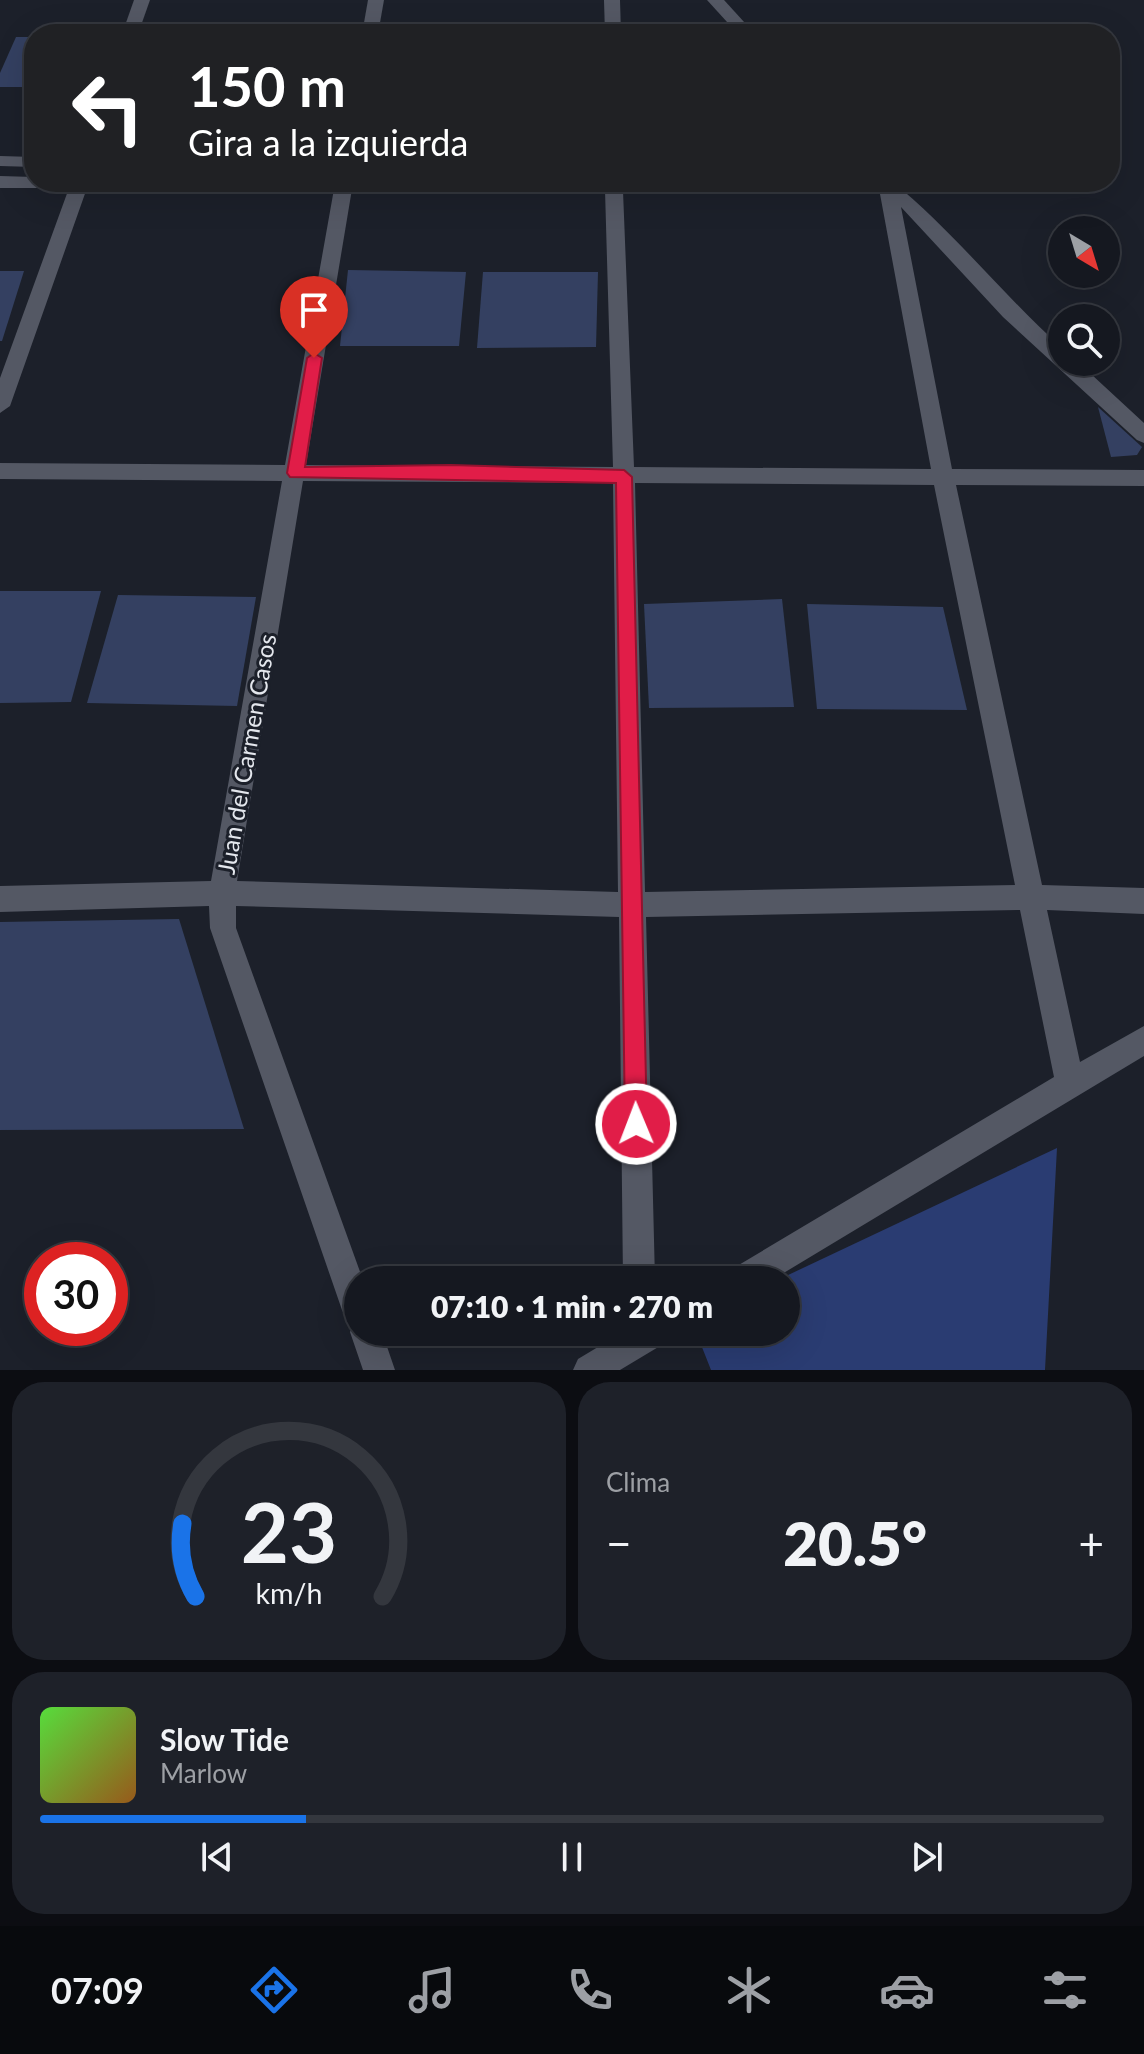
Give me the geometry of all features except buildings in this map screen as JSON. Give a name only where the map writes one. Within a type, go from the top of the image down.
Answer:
[{"type":"street","points":[[134,24],[142,0]]},
{"type":"street","points":[[372,24],[376,0]]},
{"type":"street","points":[[612,0],[613,24]]},
{"type":"street","points":[[715,0],[738,24]]},
{"type":"street","points":[[0,161],[24,162]]},
{"type":"street","points":[[0,182],[24,182]]},
{"type":"street","points":[[0,406],[77,192]]},
{"type":"street","name":"Juan del Carmen Casos","points":[[342,192],[222,893],[223,928],[344,1270]]},
{"type":"street","points":[[614,192],[624,477],[639,1266]]},
{"type":"street","points":[[886,192],[1070,1083]]},
{"type":"street","points":[[893,192],[918,212],[1010,312],[1048,346]]},
{"type":"street","points":[[1080,376],[1144,435]]},
{"type":"street","points":[[0,471],[1144,478]]},
{"type":"street","points":[[0,899],[222,893],[631,905],[1032,897],[1144,901]]},
{"type":"street","points":[[766,1266],[1144,1040]]},
{"type":"street","points":[[371,1346],[379,1370]]},
{"type":"street","points":[[589,1370],[627,1346]]},
{"type":"shaded area","points":[[16,37],[24,37],[24,87],[0,87],[0,73]]},
{"type":"shaded area","points":[[348,270],[466,272],[459,346],[340,346]]},
{"type":"shaded area","points":[[0,271],[24,271],[2,341],[0,341]]},
{"type":"shaded area","points":[[483,272],[598,272],[596,347],[477,348]]},
{"type":"shaded area","points":[[1098,407],[1142,447],[1137,455],[1111,457]]},
{"type":"shaded area","points":[[0,591],[101,591],[71,702],[0,703]]},
{"type":"shaded area","points":[[118,595],[256,597],[237,706],[87,703]]},
{"type":"shaded area","points":[[782,599],[794,707],[649,708],[644,604]]},
{"type":"shaded area","points":[[807,604],[943,607],[967,710],[817,709]]},
{"type":"shaded area","points":[[179,919],[244,1129],[0,1130],[0,922]]},
{"type":"route","points":[[314,358],[295,473],[451,472],[624,477],[636,1124]]}]
